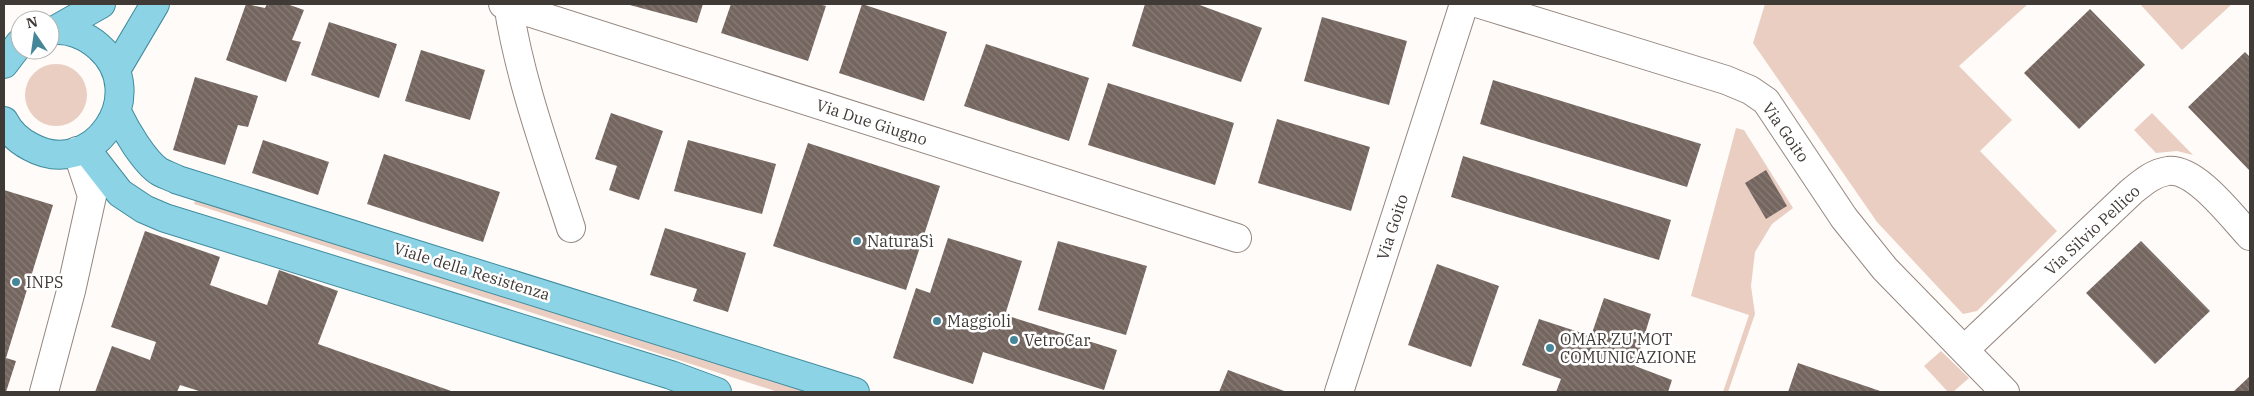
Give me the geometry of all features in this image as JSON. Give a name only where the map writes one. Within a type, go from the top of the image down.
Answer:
[{"type":"main road","points":[[60,27],[101,4]]},
{"type":"main road","points":[[116,70],[155,4]]},
{"type":"main road","points":[[4,142],[50,154],[64,154],[81,150],[99,139],[110,127],[117,112],[120,91],[116,70],[107,54],[92,40],[74,32],[60,31]]},
{"type":"main road","name":"Viale della Resistenza","points":[[117,112],[125,129],[146,158],[159,172],[178,180],[855,392]]},
{"type":"main road","points":[[4,121],[7,128],[20,142],[36,150]]},
{"type":"main road","points":[[81,150],[120,193],[144,209],[165,218],[717,392]]},
{"type":"street","name":"Via Due Giugno","points":[[571,228],[524,81],[506,4],[1237,238]]},
{"type":"street","name":"Via Goito","points":[[1339,392],[1464,4]]},
{"type":"street","name":"Via Goito","points":[[1480,4],[1514,9],[1726,80],[1750,90],[1766,101],[1844,218],[1885,269],[2005,392]]},
{"type":"street","points":[[44,392],[71,291],[92,196],[81,150]]},
{"type":"street","name":"Via Silvio Pellico","points":[[1964,350],[2131,192],[2158,173],[2169,171],[2181,172],[2190,177],[2202,186],[2250,236]]},
{"type":"shaded area","points":[[1765,4],[2028,4],[1959,66],[2012,120],[1980,151],[2057,231],[1977,311],[1963,314],[1877,222],[1753,43]]},
{"type":"shaded area","points":[[2140,4],[2232,4],[2182,50]]},
{"type":"shaded area","points":[[56,64],[73,69],[78,73],[82,78],[87,95],[82,112],[78,117],[73,121],[56,126],[39,121],[34,117],[30,112],[25,95],[30,78],[34,73],[39,69]]},
{"type":"shaded area","points":[[2152,113],[2193,155],[2177,151],[2156,153],[2134,130]]},
{"type":"shaded area","points":[[1736,128],[1744,130],[1793,208],[1772,224],[1755,252],[1751,286],[1755,314],[1728,392],[1723,392],[1749,315],[1691,296]]},
{"type":"shaded area","points":[[196,197],[813,392],[778,392],[194,204]]},
{"type":"shaded area","points":[[1941,351],[1969,378],[1953,392],[1948,392],[1924,366]]},
{"type":"building","points":[[246,4],[265,8],[267,4],[287,4],[304,10],[292,40],[301,42],[286,82],[226,60]]},
{"type":"building","points":[[626,4],[703,4],[697,23]]},
{"type":"building","points":[[731,4],[819,4],[826,6],[808,61],[721,33]]},
{"type":"building","points":[[862,4],[947,32],[924,101],[839,73]]},
{"type":"building","points":[[1145,4],[1197,4],[1262,28],[1241,82],[1132,46]]},
{"type":"building","points":[[2090,9],[2145,65],[2079,129],[2024,73]]},
{"type":"building","points":[[1322,17],[1407,41],[1389,105],[1304,81]]},
{"type":"building","points":[[329,22],[397,44],[379,98],[311,75]]},
{"type":"building","points":[[986,44],[1089,78],[1069,141],[964,106]]},
{"type":"building","points":[[421,50],[485,70],[470,120],[405,101]]},
{"type":"building","points":[[2245,52],[2250,57],[2250,171],[2188,107]]},
{"type":"building","points":[[195,77],[258,96],[248,127],[238,125],[225,165],[173,150]]},
{"type":"building","points":[[1493,80],[1701,144],[1687,187],[1480,124]]},
{"type":"building","points":[[1108,83],[1234,123],[1215,185],[1088,145]]},
{"type":"building","points":[[611,113],[663,131],[639,200],[609,190],[617,166],[595,159]]},
{"type":"building","points":[[1277,119],[1370,147],[1351,211],[1258,183]]},
{"type":"building","points":[[263,140],[329,162],[318,195],[252,173]]},
{"type":"building","points":[[688,140],[776,164],[762,214],[674,191]]},
{"type":"building","points":[[808,143],[940,186],[906,290],[773,246]]},
{"type":"building","points":[[384,154],[500,192],[483,242],[367,204]]},
{"type":"building","points":[[1463,156],[1671,220],[1659,260],[1451,197]]},
{"type":"building","points":[[1766,170],[1787,206],[1766,219],[1745,183]]},
{"type":"building","name":"INPS","points":[[4,190],[53,205],[6,358],[16,361],[6,392],[4,392]]},
{"type":"building","points":[[665,228],[746,253],[728,312],[693,301],[697,289],[650,275]]},
{"type":"building","points":[[145,231],[220,257],[210,285],[267,305],[279,270],[338,291],[318,344],[454,392],[202,392],[180,385],[177,392],[95,392],[112,346],[150,360],[156,342],[111,327]]},
{"type":"building","points":[[948,238],[1022,261],[1005,315],[1117,350],[1104,390],[983,352],[973,384],[893,358],[916,288],[930,293]]},
{"type":"building","points":[[1058,241],[1147,266],[1126,335],[1038,310]]},
{"type":"building","points":[[2141,241],[2210,311],[2155,364],[2086,293]]},
{"type":"building","points":[[1437,264],[1499,286],[1471,367],[1408,345]]},
{"type":"building","points":[[1604,298],[1651,314],[1635,366],[1672,380],[1668,392],[1556,392],[1561,379],[1522,365],[1539,319],[1591,336]]},
{"type":"building","points":[[1798,363],[1883,392],[1788,392]]},
{"type":"building","points":[[1228,370],[1287,392],[1219,392]]},
{"type":"building","points":[[2250,376],[2250,392],[2233,392]]},
{"type":"place","name":"NaturaSì","points":[[857,241]]},
{"type":"place","name":"INPS","points":[[16,282]]},
{"type":"place","name":"Maggioli","points":[[937,321]]},
{"type":"place","name":"VetroCar","points":[[1014,340]]},
{"type":"place","name":"OMAR ZU'MOT COMUNICAZIONE","points":[[1550,348]]}]
